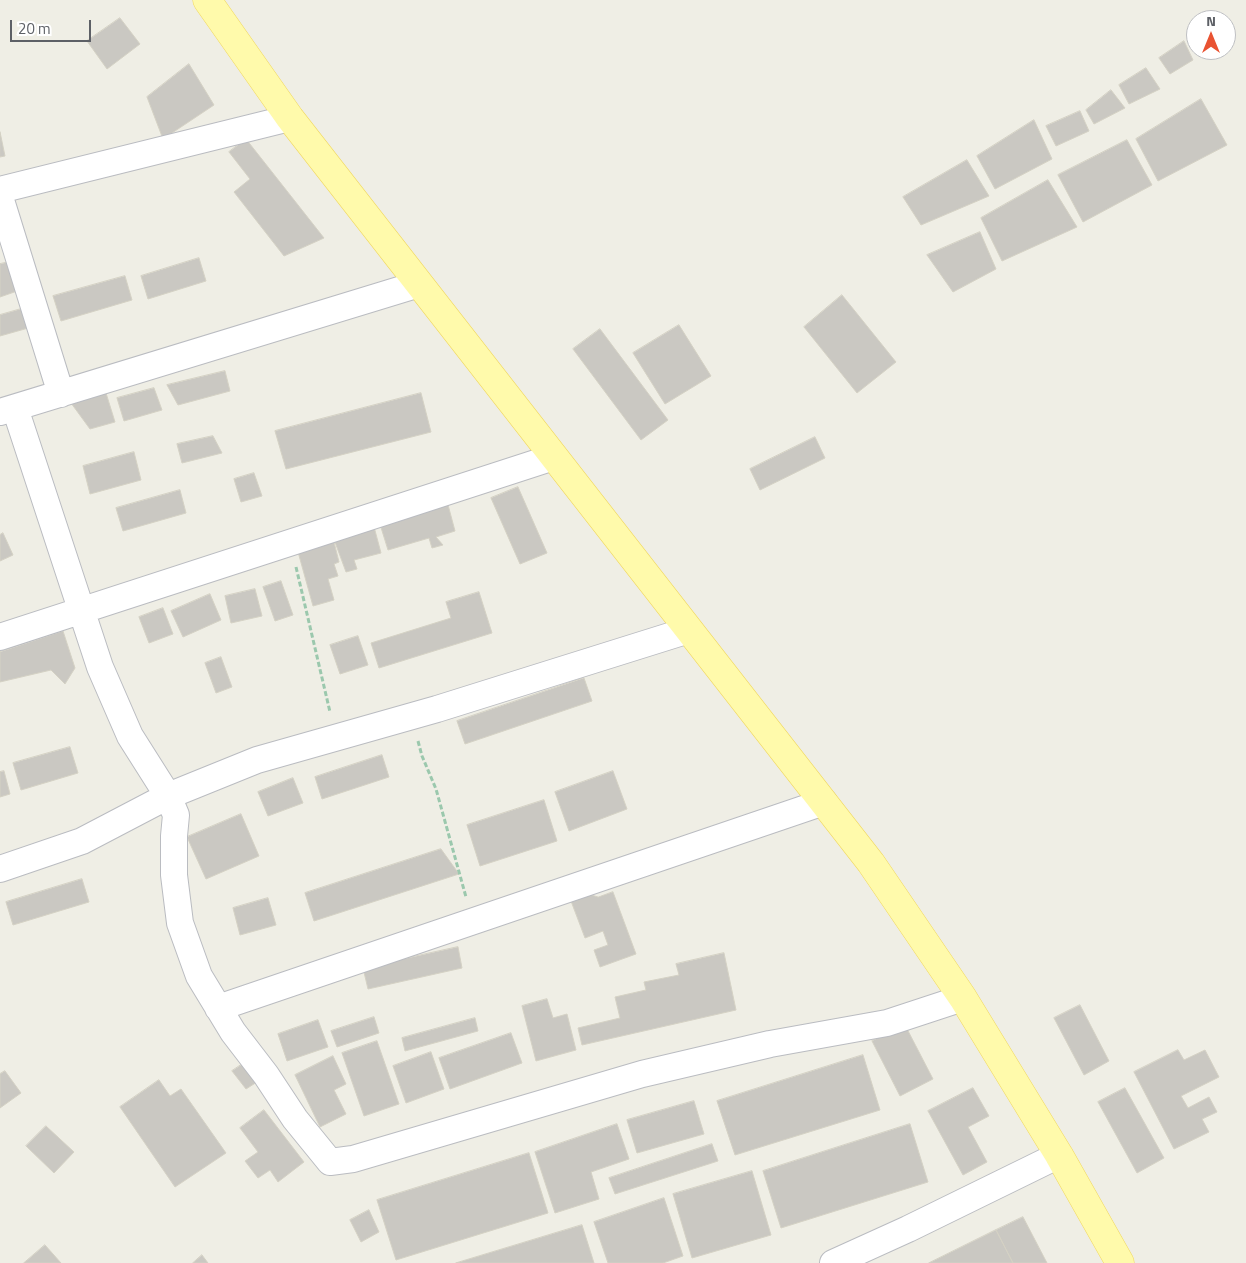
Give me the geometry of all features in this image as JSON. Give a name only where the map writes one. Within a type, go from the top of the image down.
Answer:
[{"type":"main road","points":[[206,0],[290,118],[871,863],[963,998],[1059,1155],[1120,1263]]},
{"type":"street","points":[[0,190],[290,118]]},
{"type":"street","points":[[0,197],[61,394]]},
{"type":"street","points":[[419,284],[7,410],[82,610],[100,667],[130,736],[168,796],[176,815],[174,876],[180,923],[199,976],[233,1032],[266,1075],[295,1118],[330,1162],[353,1159],[642,1074],[770,1044],[887,1023],[963,998]]},
{"type":"street","points":[[0,637],[554,457]]},
{"type":"street","points":[[0,869],[82,842],[168,796],[257,760],[410,717],[689,630]]},
{"type":"street","points":[[218,1008],[824,802]]},
{"type":"street","points":[[833,1263],[908,1229],[1059,1155]]},
{"type":"path","points":[[290,542],[336,738]]},
{"type":"path","points":[[410,717],[422,756],[436,789],[462,885],[474,921]]},
{"type":"building","points":[[120,18],[140,44],[107,69],[87,41]]},
{"type":"building","points":[[1184,41],[1186,45],[1186,60],[1193,60],[1170,74],[1159,58]]},
{"type":"building","points":[[189,64],[214,105],[163,139],[147,97]]},
{"type":"building","points":[[1146,68],[1160,89],[1129,104],[1119,85]]},
{"type":"building","points":[[1111,90],[1125,108],[1094,124],[1086,110]]},
{"type":"building","points":[[1201,99],[1227,145],[1158,181],[1136,139]]},
{"type":"building","points":[[1080,111],[1089,131],[1056,146],[1046,126]]},
{"type":"building","points":[[1034,120],[1052,159],[995,189],[977,156]]},
{"type":"building","points":[[0,132],[5,156],[0,157]]},
{"type":"building","points":[[246,139],[324,238],[284,256],[234,192],[250,179],[229,152]]},
{"type":"building","points":[[1127,140],[1152,185],[1083,222],[1058,175]]},
{"type":"building","points":[[967,160],[989,196],[921,225],[903,197]]},
{"type":"building","points":[[1048,180],[1077,227],[1002,261],[981,218]]},
{"type":"building","points":[[980,232],[996,269],[953,292],[927,255]]},
{"type":"building","points":[[199,258],[206,281],[148,299],[141,276]]},
{"type":"building","points":[[14,261],[23,289],[0,297],[0,264]]},
{"type":"building","points":[[125,276],[132,300],[61,321],[53,296]]},
{"type":"building","points":[[842,295],[896,362],[857,393],[804,327]]},
{"type":"building","points":[[28,307],[39,325],[0,336],[0,315]]},
{"type":"building","points":[[679,325],[711,376],[665,404],[633,353]]},
{"type":"building","points":[[600,329],[668,420],[641,440],[573,349]]},
{"type":"building","points":[[225,371],[230,391],[178,405],[167,385]]},
{"type":"building","points":[[154,388],[162,410],[124,421],[117,398]]},
{"type":"building","points":[[106,393],[115,422],[90,429],[71,403]]},
{"type":"building","points":[[421,393],[431,432],[286,469],[275,431]]},
{"type":"building","points":[[213,436],[222,453],[182,463],[177,444]]},
{"type":"building","points":[[815,437],[825,458],[760,490],[750,469]]},
{"type":"building","points":[[134,452],[141,480],[90,494],[83,466]]},
{"type":"building","points":[[254,473],[262,496],[241,502],[234,479]]},
{"type":"building","points":[[518,487],[547,553],[520,564],[491,498]]},
{"type":"building","points":[[180,490],[186,513],[123,531],[116,508]]},
{"type":"building","points":[[447,501],[455,531],[436,537],[443,545],[432,548],[429,538],[388,550],[379,521]]},
{"type":"building","points":[[373,523],[381,553],[354,560],[357,569],[346,572],[332,534]]},
{"type":"building","points":[[3,533],[13,555],[0,561],[0,535]]},
{"type":"building","points":[[332,534],[339,562],[334,564],[338,576],[328,579],[334,600],[313,606],[295,541]]},
{"type":"building","points":[[281,581],[293,615],[275,621],[263,587]]},
{"type":"building","points":[[255,589],[262,616],[231,623],[225,596]]},
{"type":"building","points":[[479,592],[492,633],[379,668],[371,643],[451,618],[446,602]]},
{"type":"building","points":[[210,594],[221,620],[183,637],[171,611]]},
{"type":"building","points":[[163,608],[173,634],[149,643],[139,617]]},
{"type":"building","points":[[63,631],[75,668],[65,684],[51,670],[0,682],[0,652]]},
{"type":"building","points":[[358,636],[368,665],[340,674],[330,645]]},
{"type":"building","points":[[221,657],[232,687],[216,693],[205,663]]},
{"type":"building","points":[[584,678],[592,701],[465,744],[457,721]]},
{"type":"building","points":[[70,747],[78,773],[21,790],[13,763]]},
{"type":"building","points":[[382,755],[389,777],[322,799],[315,777]]},
{"type":"building","points":[[4,771],[10,794],[0,797],[0,772]]},
{"type":"building","points":[[613,771],[627,809],[569,831],[555,792]]},
{"type":"building","points":[[293,778],[303,803],[268,816],[258,792]]},
{"type":"building","points":[[544,800],[557,841],[480,866],[467,825]]},
{"type":"building","points":[[241,814],[259,856],[206,879],[187,837]]},
{"type":"building","points":[[441,849],[459,874],[314,921],[305,893]]},
{"type":"building","points":[[82,879],[89,902],[13,925],[6,902]]},
{"type":"building","points":[[613,892],[636,954],[600,967],[594,950],[608,945],[603,931],[585,938],[571,901],[588,894],[598,897]]},
{"type":"building","points":[[268,898],[276,925],[240,935],[233,908]]},
{"type":"building","points":[[458,947],[462,968],[368,989],[363,968]]},
{"type":"building","points":[[724,953],[736,1010],[582,1045],[578,1028],[620,1018],[615,997],[646,990],[644,982],[679,975],[676,964]]},
{"type":"building","points":[[547,999],[553,1018],[567,1014],[576,1050],[536,1061],[522,1006]]},
{"type":"building","points":[[1080,1005],[1109,1061],[1084,1075],[1054,1018]]},
{"type":"building","points":[[374,1017],[379,1033],[337,1047],[331,1031]]},
{"type":"building","points":[[475,1018],[478,1031],[405,1051],[402,1038]]},
{"type":"building","points":[[318,1020],[328,1047],[287,1061],[278,1034]]},
{"type":"building","points":[[905,1025],[933,1079],[900,1096],[872,1041]]},
{"type":"building","points":[[511,1033],[522,1063],[450,1089],[439,1058]]},
{"type":"building","points":[[377,1041],[399,1104],[364,1116],[342,1053]]},
{"type":"building","points":[[1178,1050],[1184,1060],[1205,1050],[1219,1077],[1181,1096],[1188,1108],[1209,1097],[1217,1112],[1202,1119],[1209,1132],[1174,1149],[1134,1072]]},
{"type":"building","points":[[431,1052],[444,1089],[406,1103],[393,1066]]},
{"type":"building","points":[[863,1055],[880,1110],[735,1155],[717,1101]]},
{"type":"building","points":[[333,1056],[346,1084],[334,1090],[346,1114],[320,1127],[295,1075]]},
{"type":"building","points":[[244,1063],[257,1082],[246,1089],[232,1071]]},
{"type":"building","points":[[5,1071],[21,1093],[0,1108],[0,1074]]},
{"type":"building","points":[[159,1080],[170,1096],[181,1089],[226,1153],[175,1187],[120,1107]]},
{"type":"building","points":[[973,1088],[989,1116],[968,1127],[987,1162],[963,1175],[928,1111]]},
{"type":"building","points":[[1125,1088],[1164,1158],[1137,1173],[1098,1102]]},
{"type":"building","points":[[694,1101],[704,1134],[637,1153],[627,1120]]},
{"type":"building","points":[[264,1110],[304,1162],[278,1182],[270,1170],[258,1178],[245,1161],[258,1152],[240,1128]]},
{"type":"building","points":[[617,1124],[629,1159],[591,1172],[599,1199],[555,1213],[535,1152]]},
{"type":"building","points":[[910,1124],[928,1182],[781,1228],[763,1171]]},
{"type":"building","points":[[46,1126],[74,1152],[54,1173],[26,1146]]},
{"type":"building","points":[[712,1144],[718,1161],[615,1194],[609,1178]]},
{"type":"building","points":[[529,1153],[548,1213],[396,1260],[377,1200]]},
{"type":"building","points":[[752,1171],[771,1235],[692,1258],[673,1194]]},
{"type":"building","points":[[664,1198],[683,1256],[663,1263],[608,1263],[594,1222]]},
{"type":"building","points":[[369,1210],[379,1232],[361,1242],[350,1220]]},
{"type":"building","points":[[1023,1217],[1047,1263],[1013,1263],[996,1230]]},
{"type":"building","points":[[582,1225],[594,1263],[456,1263]]},
{"type":"building","points":[[996,1230],[1013,1263],[929,1263]]},
{"type":"building","points":[[45,1245],[61,1263],[24,1263]]},
{"type":"building","points":[[202,1255],[208,1263],[193,1263]]}]
